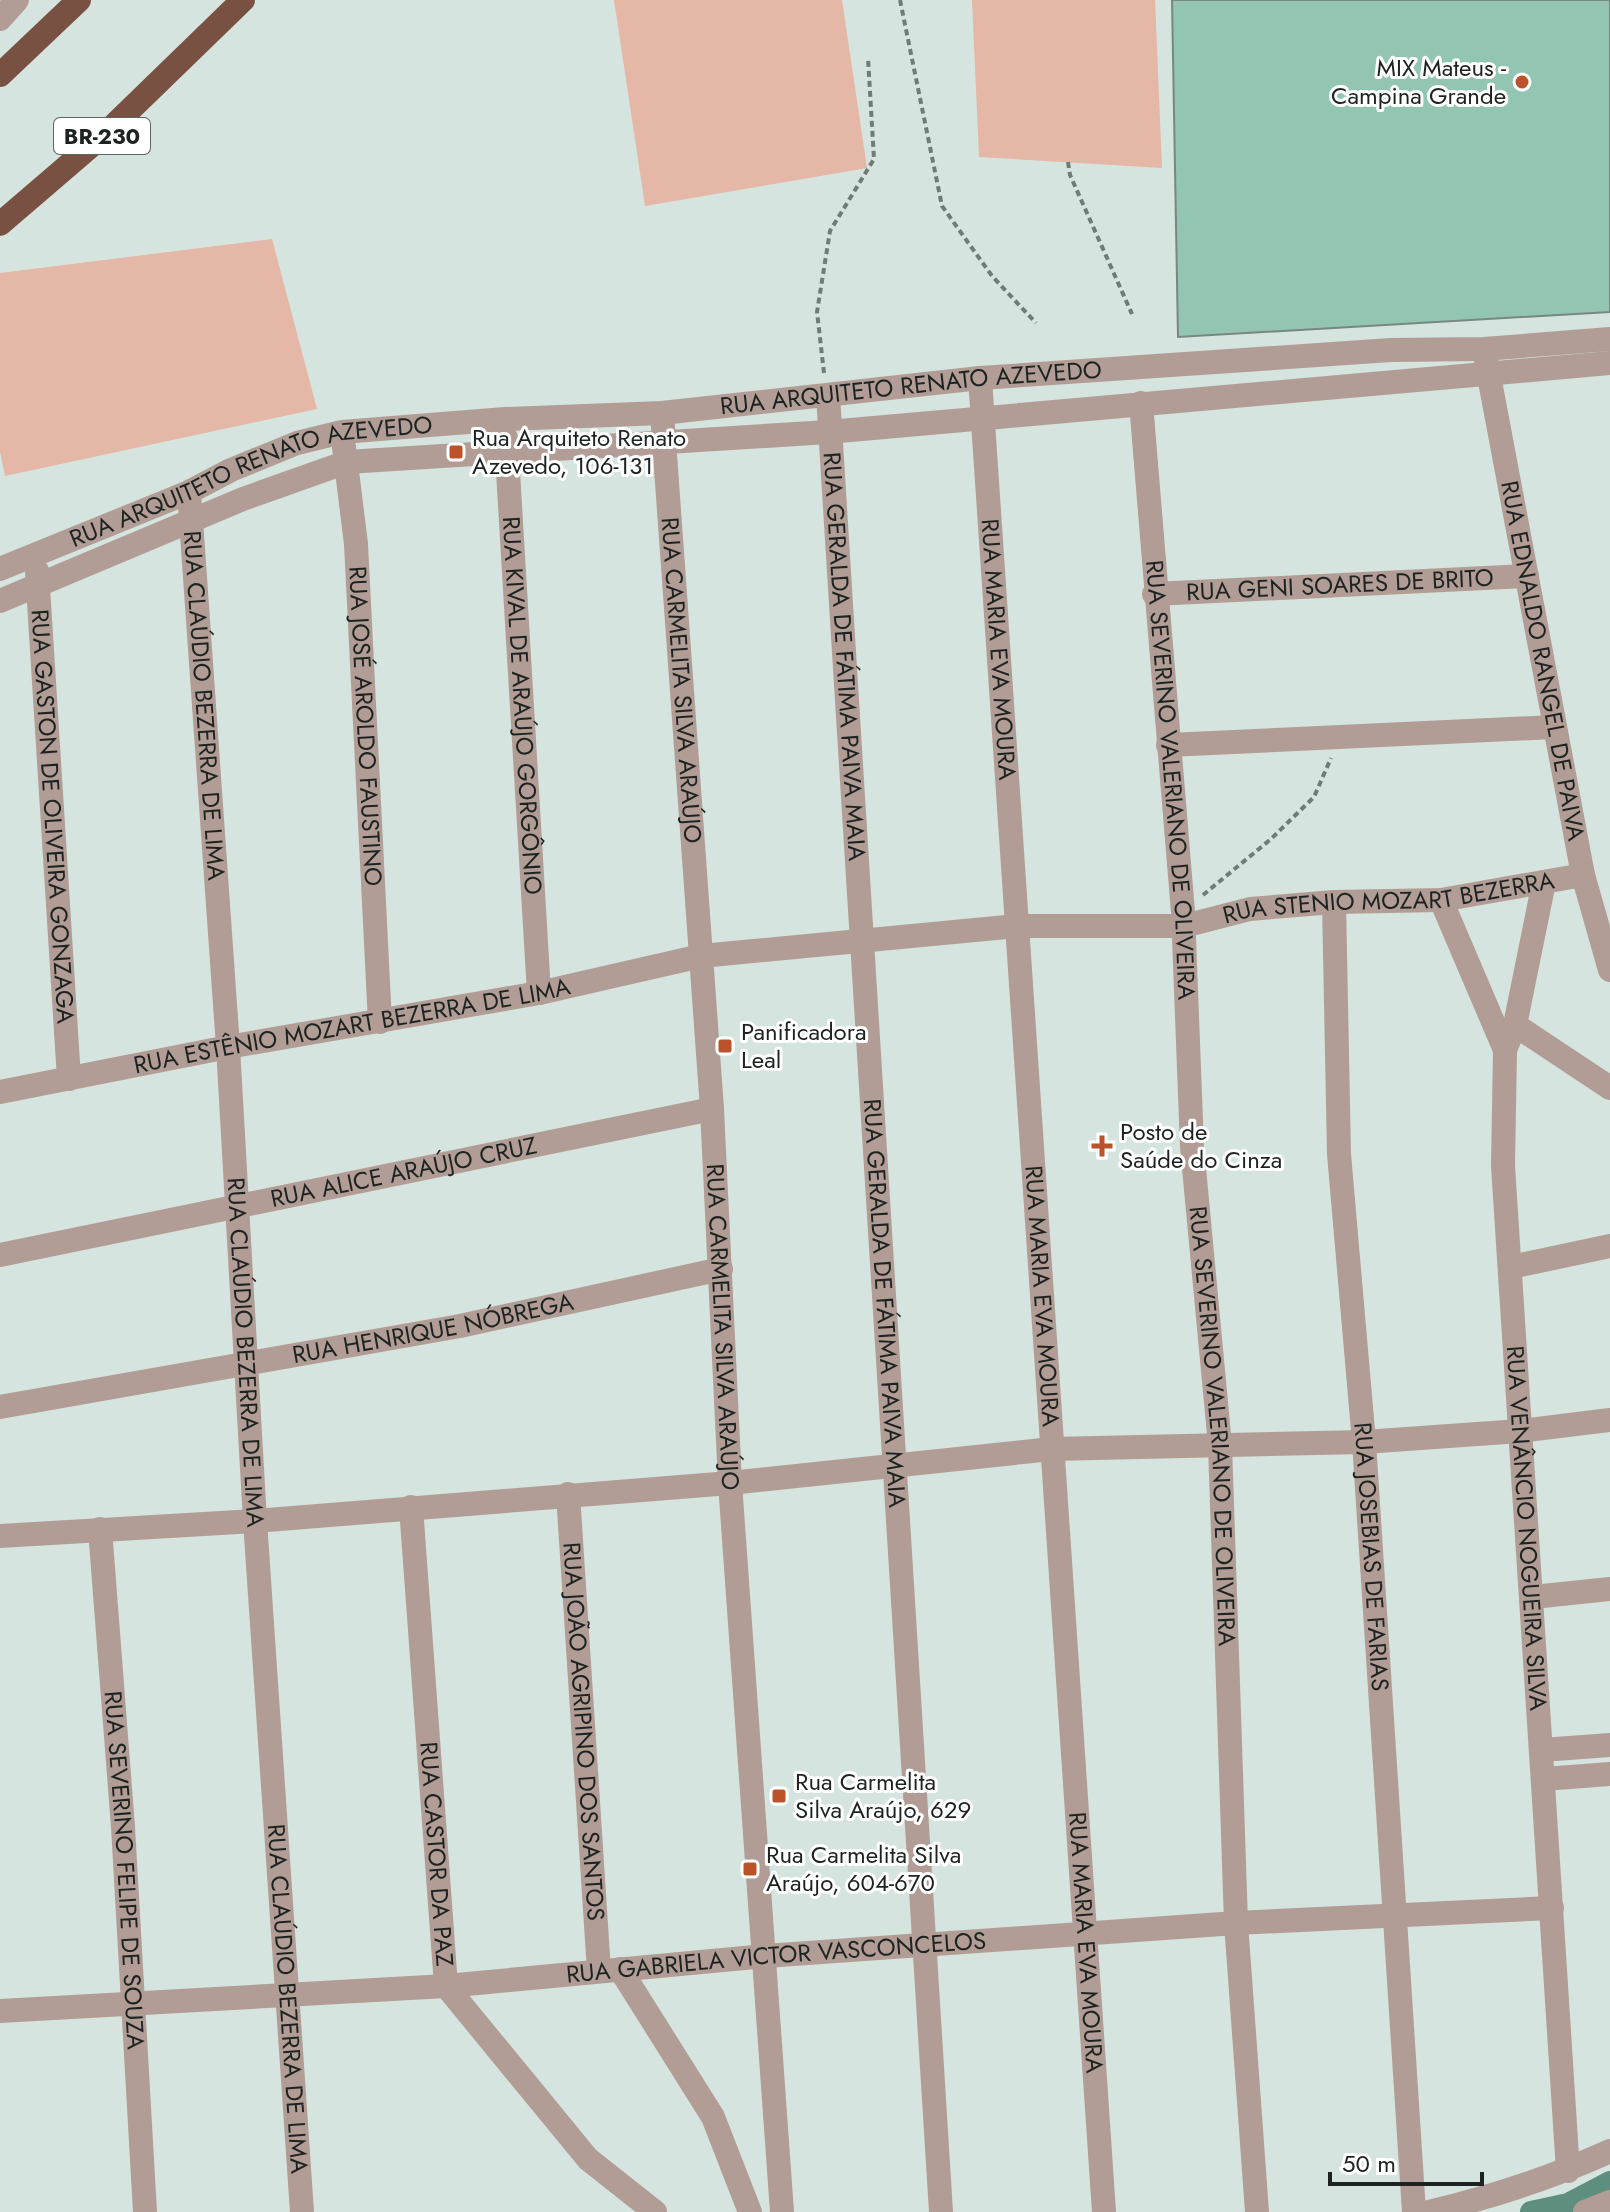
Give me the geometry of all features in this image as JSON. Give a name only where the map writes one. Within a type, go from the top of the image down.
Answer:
[{"type":"highway","name":"BR-230","points":[[0,224],[106,133],[243,0]]},
{"type":"highway","points":[[0,75],[66,4]]},
{"type":"street","points":[[0,19],[17,0]]},
{"type":"street","name":"RUA ARQUITETO RENATO AZEVEDO","points":[[0,601],[194,523],[243,499],[347,462],[828,432],[1141,403],[1486,361],[1610,339]]},
{"type":"street","name":"RUA ARQUITETO RENATO AZEVEDO","points":[[0,569],[189,492],[297,443],[342,432],[505,419],[662,413],[980,378],[1391,350],[1486,361],[1610,363]]},
{"type":"street","name":"RUA EDNALDO RANGEL DE PAIVA","points":[[1486,361],[1583,875],[1610,970]]},
{"type":"street","name":"RUA MARIA EVA MOURA","points":[[980,378],[1104,2212]]},
{"type":"street","name":"RUA GERALDA DE FÁTIMA PAIVA MAIA","points":[[828,395],[927,1944],[941,2212]]},
{"type":"street","name":"RUA SEVERINO VALERIANO DE OLIVEIRA","points":[[1141,403],[1154,594],[1183,919],[1192,1147],[1220,1445],[1236,1923],[1257,2212]]},
{"type":"street","name":"RUA CARMELITA SILVA ARAÚJO","points":[[662,413],[712,1109],[730,1483],[782,2212]]},
{"type":"street","name":"RUA KIVAL DE ARAÚJO GORGÔNIO","points":[[505,419],[539,993]]},
{"type":"street","name":"RUA JOSÉ AROLDO FAUSTINO","points":[[342,432],[367,721],[380,1022]]},
{"type":"street","name":"RUA CLAÚDIO BEZERRA DE LIMA","points":[[189,492],[194,523],[255,1521],[302,2212]]},
{"type":"street","name":"RUA GASTON DE OLIVEIRA GONZAGA","points":[[34,555],[40,583],[69,1079]]},
{"type":"street","name":"RUA GENI SOARES DE BRITO","points":[[1154,594],[1527,576]]},
{"type":"street","points":[[1168,745],[1554,727]]},
{"type":"street","name":"RUA STENIO MOZART BEZERRA","points":[[861,940],[1017,926],[1183,919],[1250,909],[1334,902],[1441,900],[1583,875]]},
{"type":"street","points":[[1505,1050],[1515,1025],[1544,882]]},
{"type":"street","name":"RUA VENÂNCIO NOGUEIRA SILVA","points":[[1441,900],[1505,1050],[1503,1166],[1568,2171]]},
{"type":"street","name":"RUA JOSEBIAS DE FARIAS","points":[[1334,902],[1339,1154],[1364,1442],[1414,2212]]},
{"type":"street","name":"RUA ESTÊNIO MOZART BEZERRA DE LIMA","points":[[0,1092],[228,1047],[539,993],[701,956],[861,940]]},
{"type":"street","points":[[1515,1025],[1610,1088]]},
{"type":"street","name":"RUA ALICE ARAÚJO CRUZ","points":[[0,1255],[712,1109]]},
{"type":"street","points":[[1511,1267],[1610,1246]]},
{"type":"street","name":"RUA HENRIQUE NÓBREGA","points":[[0,1407],[460,1326],[721,1269]]},
{"type":"street","points":[[0,1536],[255,1521],[730,1483],[1052,1449],[1364,1442],[1520,1431],[1610,1420]]},
{"type":"street","name":"RUA JOÃO AGRIPINO DOS SANTOS","points":[[568,1494],[609,1970]]},
{"type":"street","name":"RUA CASTOR DA PAZ","points":[[411,1507],[446,1986],[588,2159],[655,2212]]},
{"type":"street","name":"RUA SEVERINO FELIPE DE SOUZA","points":[[100,1529],[123,1827],[145,2212]]},
{"type":"street","points":[[1533,1597],[1610,1589]]},
{"type":"street","points":[[1542,1750],[1610,1745]]},
{"type":"street","points":[[1544,1779],[1610,1774]]},
{"type":"street","name":"RUA GABRIELA VICTOR VASCONCELOS","points":[[0,2011],[132,2001],[446,1986],[765,1956],[1236,1923],[1552,1908]]},
{"type":"street","points":[[609,1970],[713,2117],[750,2212]]},
{"type":"street","points":[[1429,2212],[1493,2197],[1568,2171],[1610,2151]]},
{"type":"path","points":[[900,0],[942,206],[992,276],[1036,323]]},
{"type":"path","points":[[828,395],[817,312],[830,231],[874,159],[868,58]]},
{"type":"path","points":[[1068,162],[1070,175],[1132,314]]},
{"type":"path","points":[[1183,919],[1314,797],[1340,737]]},
{"type":"shaded area","points":[[614,0],[842,0],[867,168],[645,206]]},
{"type":"shaded area","points":[[972,0],[1155,0],[1162,168],[979,157]]},
{"type":"shaded area","points":[[272,239],[317,409],[5,476],[0,452],[0,273]]},
{"type":"building","points":[[1172,0],[1610,0],[1610,312],[1178,337]]},
{"type":"waterway","points":[[1531,2212],[1568,2204],[1610,2182]]},
{"type":"place","name":"MIX Mateus - Campina Grande","points":[[1522,82]]},
{"type":"place","name":"Rua Arquiteto Renato Azevedo, 106-131","points":[[456,452]]},
{"type":"place","name":"Panificadora Leal","points":[[725,1046]]},
{"type":"place","name":"Posto de Saúde do Cinza","points":[[1102,1146]]},
{"type":"place","name":"Rua Carmelita Silva Araújo, 629","points":[[779,1796]]},
{"type":"place","name":"Rua Carmelita Silva Araújo, 604-670","points":[[750,1869]]}]
